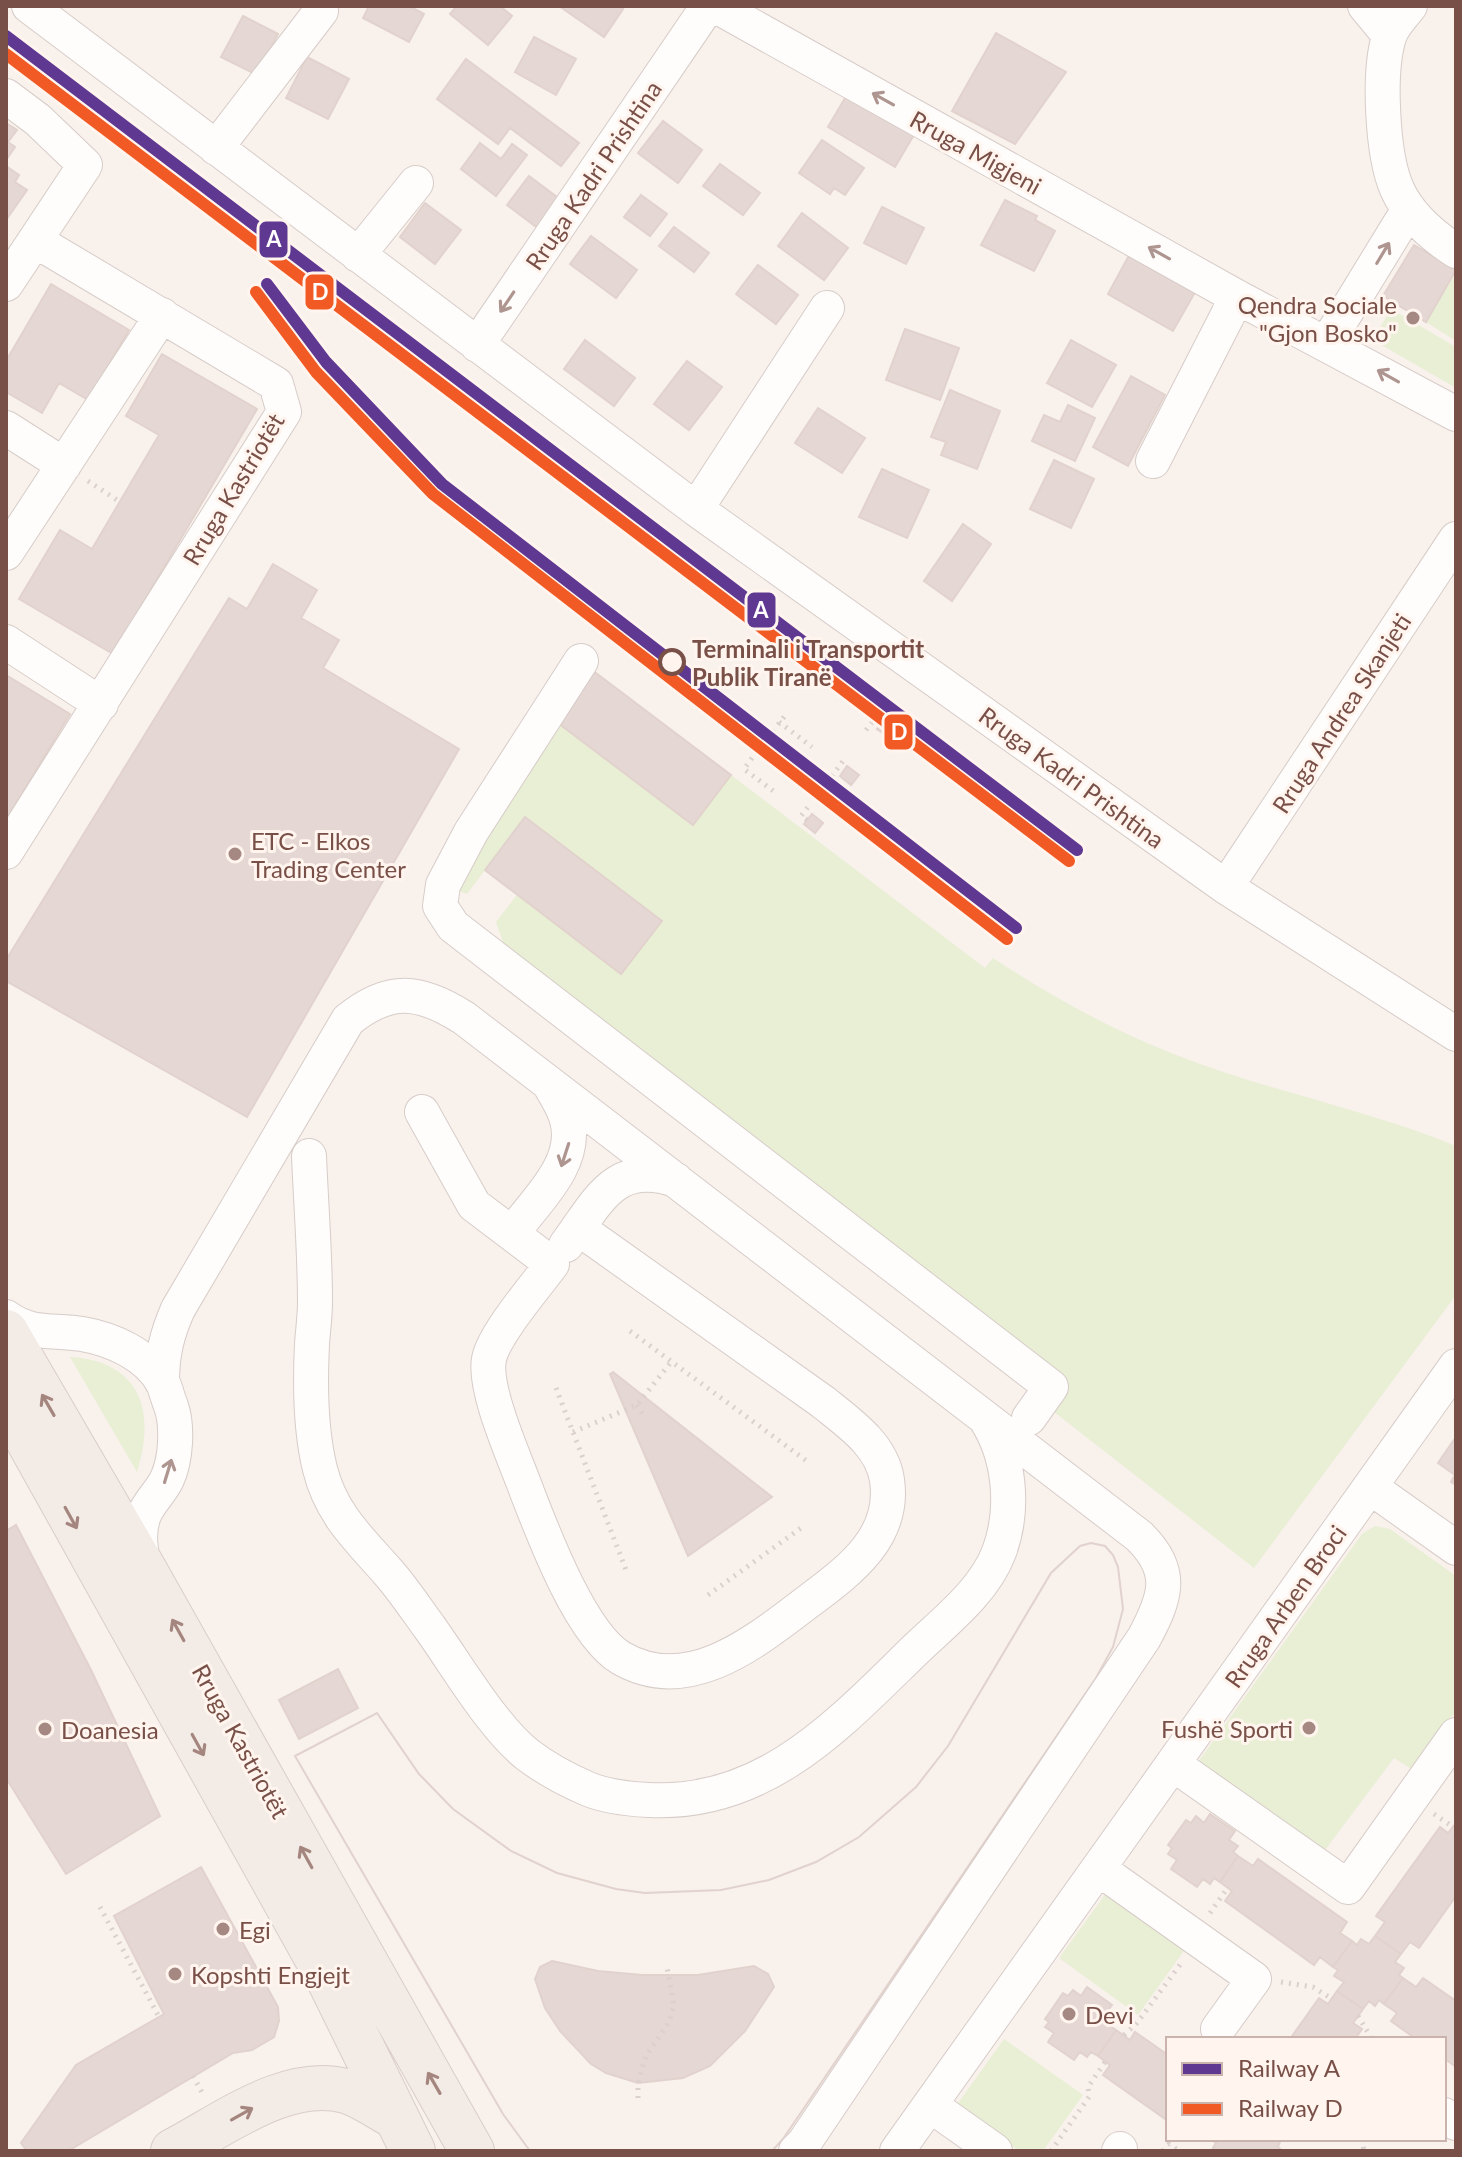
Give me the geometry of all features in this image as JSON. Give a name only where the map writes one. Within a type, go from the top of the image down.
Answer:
[{"type":"main road","name":"Rruga Kastriotët","points":[[6,1332],[144,1569],[472,2151]]},
{"type":"main road","name":"Rruga Kastriotët","points":[[6,1401],[329,1980],[399,2137]]},
{"type":"main road","points":[[173,2151],[262,2103],[304,2088],[347,2092],[399,2137]]},
{"type":"street","name":"Rruga Kadri Prishtina","points":[[29,6],[696,509],[1226,887],[1456,1034]]},
{"type":"street","name":"Rruga Kadri Prishtina","points":[[477,345],[708,6]]},
{"type":"street","name":"Rruga Migjeni","points":[[716,6],[1237,297],[1456,414]]},
{"type":"street","points":[[1365,6],[1389,35]]},
{"type":"street","points":[[1410,6],[1389,35],[1384,77],[1384,137],[1396,188],[1409,209],[1441,241],[1456,251]]},
{"type":"street","points":[[216,148],[321,11]]},
{"type":"street","points":[[6,96],[38,120],[85,165],[6,284]]},
{"type":"street","points":[[358,255],[416,183]]},
{"type":"street","points":[[1327,343],[1409,209]]},
{"type":"street","name":"Rruga Kastriotët","points":[[6,852],[284,412],[276,384],[36,241]]},
{"type":"street","points":[[1153,461],[1237,297]]},
{"type":"street","points":[[696,509],[827,308]]},
{"type":"street","points":[[6,553],[162,315]]},
{"type":"street","points":[[6,428],[64,465]]},
{"type":"street","name":"Rruga Andrea Skanjeti","points":[[1226,887],[1456,539]]},
{"type":"street","points":[[6,642],[101,704]]},
{"type":"street","points":[[581,661],[471,832],[443,885],[440,906],[453,926],[1051,1387],[1029,1418]]},
{"type":"street","points":[[144,1569],[139,1535],[145,1513],[168,1477],[174,1444],[173,1412],[162,1382],[162,1358],[178,1309],[348,1020],[364,1007],[385,998],[408,995],[427,998],[464,1018],[1139,1536],[1155,1552],[1163,1573],[1163,1593],[1144,1638],[796,2151]]},
{"type":"street","points":[[512,1233],[562,1166],[569,1143],[568,1122],[548,1083]]},
{"type":"street","points":[[422,1112],[474,1205],[552,1264]]},
{"type":"street","points":[[309,1156],[315,1305],[311,1399],[320,1470],[331,1498],[356,1539],[389,1573],[500,1726],[526,1753],[591,1791],[627,1799],[664,1801],[699,1798],[733,1789],[814,1745],[846,1716],[964,1602],[980,1585],[998,1555],[1006,1528],[1006,1477],[1001,1450],[993,1430],[982,1415]]},
{"type":"street","points":[[578,1228],[858,1429],[874,1449],[887,1477],[888,1499],[883,1523],[871,1547],[852,1569],[749,1647],[697,1668],[670,1672],[644,1668],[621,1658],[604,1645],[592,1629],[573,1596],[537,1517],[497,1410],[488,1359],[498,1338],[578,1228],[606,1190],[636,1174],[654,1173],[680,1181]]},
{"type":"street","points":[[112,1342],[142,1336],[162,1326],[178,1309]]},
{"type":"street","points":[[6,1317],[17,1325],[43,1332],[80,1333],[112,1342],[140,1358],[162,1382]]},
{"type":"street","name":"Rruga Arben Broci","points":[[897,2151],[1456,1366]]},
{"type":"street","points":[[1370,1487],[1456,1548]]},
{"type":"street","points":[[1173,1764],[1348,1887],[1456,1735]]},
{"type":"street","points":[[1099,1869],[1254,1979],[1218,2029]]},
{"type":"street","points":[[930,2105],[995,2151]]},
{"type":"path","points":[[64,465],[120,502]]},
{"type":"path","points":[[808,686],[822,667]]},
{"type":"path","points":[[815,676],[848,700]]},
{"type":"path","points":[[866,730],[881,711]]},
{"type":"path","points":[[773,731],[787,713]]},
{"type":"path","points":[[779,722],[812,747]]},
{"type":"path","points":[[872,722],[878,727]]},
{"type":"path","points":[[832,776],[839,772],[846,757]]},
{"type":"path","points":[[752,758],[744,769],[776,793]]},
{"type":"path","points":[[807,820],[801,816],[811,803]]},
{"type":"path","points":[[630,1331],[808,1462]]},
{"type":"path","points":[[573,1432],[637,1405],[671,1362]]},
{"type":"path","points":[[556,1388],[626,1570]]},
{"type":"path","points":[[637,1405],[644,1416]]},
{"type":"path","points":[[708,1595],[801,1528]]},
{"type":"path","points":[[100,1907],[159,2017]]},
{"type":"path","points":[[1124,2035],[1137,2023],[1190,1950],[1193,1936]]},
{"type":"path","points":[[638,2098],[638,2083],[646,2056],[669,2022],[674,2006],[667,1967]]},
{"type":"path","points":[[1254,1979],[1313,1987],[1332,1999]]},
{"type":"path","points":[[1358,2016],[1371,2037]]},
{"type":"path","points":[[1051,2151],[1089,2097],[1088,2087],[1105,2062]]},
{"type":"path","points":[[1163,2151],[1169,2144],[1179,2151]]},
{"type":"green space","points":[[1453,278],[1456,280],[1456,341],[1426,322]]},
{"type":"green space","points":[[1391,309],[1456,347],[1456,388],[1373,340]]},
{"type":"green space","points":[[554,720],[693,824],[731,775],[985,968],[993,958],[1079,1010],[1171,1053],[1456,1146],[1456,1295],[1254,1568],[1049,1408],[1069,1382],[536,974],[503,942],[496,922],[517,895],[621,974],[662,921],[525,817],[467,894],[458,891]]},
{"type":"green space","points":[[70,1357],[113,1368],[127,1379],[137,1394],[145,1429],[137,1472]]},
{"type":"green space","points":[[1375,1526],[1390,1529],[1456,1576],[1456,1711],[1413,1770],[1394,1758],[1319,1858],[1193,1769],[1362,1534]]},
{"type":"green space","points":[[1107,1892],[1186,1948],[1138,2015],[1059,1958]]},
{"type":"green space","points":[[1004,2039],[1083,2095],[1043,2151],[1019,2151],[956,2106]]},
{"type":"building","points":[[369,6],[409,6],[424,14],[409,42],[363,18]]},
{"type":"building","points":[[457,6],[500,6],[512,16],[488,45],[450,14]]},
{"type":"building","points":[[559,6],[618,6],[623,9],[604,37]]},
{"type":"building","points":[[243,16],[278,34],[257,75],[221,57]]},
{"type":"building","points":[[996,33],[1066,72],[1015,144],[952,111]]},
{"type":"building","points":[[534,37],[576,59],[556,95],[515,72]]},
{"type":"building","points":[[307,57],[349,79],[328,119],[286,98]]},
{"type":"building","points":[[466,59],[579,143],[561,166],[510,128],[498,144],[437,99]]},
{"type":"building","points":[[848,93],[915,133],[895,167],[828,127]]},
{"type":"building","points":[[663,121],[702,150],[678,183],[638,153]]},
{"type":"building","points":[[6,123],[17,130],[8,142],[15,147],[6,160]]},
{"type":"building","points":[[822,140],[864,168],[845,195],[834,188],[830,194],[799,173]]},
{"type":"building","points":[[480,143],[501,159],[512,144],[527,155],[496,196],[461,169]]},
{"type":"building","points":[[720,164],[760,193],[743,215],[703,186]]},
{"type":"building","points":[[6,166],[19,175],[15,182],[27,190],[6,220]]},
{"type":"building","points":[[529,176],[565,203],[543,232],[507,205]]},
{"type":"building","points":[[641,195],[667,214],[650,236],[624,217]]},
{"type":"building","points":[[1005,200],[1037,216],[1035,220],[1055,231],[1034,271],[981,245]]},
{"type":"building","points":[[425,203],[461,230],[435,264],[400,237]]},
{"type":"building","points":[[882,207],[924,228],[906,264],[864,243]]},
{"type":"building","points":[[802,213],[848,248],[824,280],[778,246]]},
{"type":"building","points":[[674,227],[709,253],[694,272],[659,246]]},
{"type":"building","points":[[591,236],[637,270],[616,298],[570,264]]},
{"type":"building","points":[[1414,245],[1456,270],[1426,322],[1383,296]]},
{"type":"building","points":[[1132,250],[1198,287],[1173,331],[1108,294]]},
{"type":"building","points":[[758,265],[798,295],[776,324],[736,294]]},
{"type":"building","points":[[51,284],[129,330],[88,400],[59,383],[42,413],[6,392],[6,361]]},
{"type":"building","points":[[905,329],[959,348],[940,400],[886,380]]},
{"type":"building","points":[[585,340],[635,378],[614,406],[564,369]]},
{"type":"building","points":[[1071,340],[1116,365],[1092,407],[1047,383]]},
{"type":"building","points":[[162,354],[257,409],[113,654],[19,599],[60,530],[92,549],[159,435],[126,416]]},
{"type":"building","points":[[687,361],[722,387],[689,430],[654,404]]},
{"type":"building","points":[[1131,376],[1165,395],[1128,466],[1093,447]]},
{"type":"building","points":[[950,390],[1000,411],[977,469],[941,455],[946,442],[931,437]]},
{"type":"building","points":[[1068,405],[1095,418],[1075,461],[1032,441],[1044,415],[1060,422]]},
{"type":"building","points":[[818,408],[865,438],[842,473],[795,443]]},
{"type":"building","points":[[1054,460],[1094,479],[1071,528],[1030,509]]},
{"type":"building","points":[[882,469],[929,490],[907,538],[859,517]]},
{"type":"building","points":[[963,524],[991,544],[952,601],[924,581]]},
{"type":"building","name":"ETC - Elkos Trading Center","points":[[273,564],[317,590],[301,618],[339,640],[323,668],[459,749],[247,1117],[6,981],[6,960],[229,598],[247,609]]},
{"type":"building","points":[[592,670],[731,775],[693,825],[554,720]]},
{"type":"building","points":[[6,675],[70,714],[6,820]]},
{"type":"building","points":[[885,719],[896,728],[888,737],[877,729]]},
{"type":"building","points":[[847,766],[859,775],[851,785],[840,776]]},
{"type":"building","points":[[812,814],[823,823],[815,833],[804,824]]},
{"type":"building","points":[[525,817],[662,921],[621,974],[485,870]]},
{"type":"building","points":[[613,1372],[772,1497],[688,1556],[610,1374]]},
{"type":"building","points":[[1456,1437],[1456,1485],[1451,1482],[1455,1475],[1438,1463]]},
{"type":"building","points":[[16,1525],[91,1670],[160,1816],[66,1874],[6,1778],[6,1531]]},
{"type":"building","points":[[1091,1543],[1105,1546],[1118,1567],[1123,1609],[1113,1647],[1096,1678],[783,2139],[772,2151],[530,2151],[503,2114],[295,1756],[377,1713],[419,1774],[453,1809],[511,1851],[557,1873],[616,1889],[645,1893],[721,1890],[769,1880],[816,1862],[859,1837],[916,1787],[948,1746],[1051,1573],[1080,1546]],"holes":[[[552,1961],[598,1971],[698,1975],[754,1966],[768,1974],[774,1987],[745,2031],[710,2066],[683,2078],[638,2083],[606,2073],[591,2064],[560,2031],[545,2008],[535,1979],[540,1967]]]},
{"type":"building","points":[[1091,1543],[1105,1546],[1118,1567],[1123,1609],[1113,1647],[1096,1678],[772,2151],[530,2151],[503,2114],[295,1756],[377,1713],[419,1774],[453,1809],[511,1851],[557,1873],[616,1889],[645,1893],[721,1890],[769,1880],[816,1862],[859,1837],[916,1787],[948,1746],[1051,1573],[1080,1546]]},
{"type":"building","points":[[338,1669],[358,1708],[299,1739],[279,1700]]},
{"type":"building","points":[[1210,1814],[1235,1831],[1229,1840],[1238,1846],[1233,1852],[1238,1856],[1220,1882],[1214,1878],[1210,1884],[1203,1879],[1197,1887],[1171,1869],[1177,1860],[1168,1854],[1172,1848],[1168,1845],[1186,1820],[1191,1823],[1196,1816],[1204,1823]]},
{"type":"building","points":[[1456,1823],[1456,1896],[1419,1948],[1410,1942],[1401,1954],[1375,1936],[1385,1922],[1376,1916],[1440,1827],[1448,1833]]},
{"type":"building","points":[[1238,1856],[1253,1866],[1258,1859],[1347,1922],[1340,1933],[1352,1941],[1333,1967],[1320,1957],[1314,1965],[1225,1901],[1232,1891],[1220,1882]]},
{"type":"building","points":[[201,1867],[278,2007],[279,2021],[274,2037],[252,2050],[233,2053],[68,2151],[27,2151],[21,2143],[76,2065],[164,2014],[114,1916]]},
{"type":"building","points":[[1375,1936],[1401,1954],[1395,1962],[1404,1968],[1399,1975],[1403,1978],[1384,2004],[1379,2000],[1375,2006],[1369,2001],[1363,2009],[1337,1991],[1344,1982],[1334,1976],[1338,1970],[1333,1967],[1352,1941],[1357,1945],[1361,1939],[1369,1944]]},
{"type":"building","points":[[1403,1978],[1416,1987],[1423,1978],[1456,2001],[1456,2067],[1446,2060],[1446,2037],[1413,2037],[1391,2021],[1397,2013],[1384,2004]]},
{"type":"building","points":[[1087,1987],[1112,2005],[1106,2013],[1115,2019],[1110,2026],[1116,2030],[1098,2056],[1091,2052],[1087,2057],[1080,2052],[1074,2060],[1048,2042],[1054,2033],[1045,2027],[1049,2022],[1045,2019],[1063,1993],[1068,1996],[1073,1990],[1081,1996]]},
{"type":"building","points":[[1337,1991],[1363,2009],[1353,2023],[1362,2029],[1356,2037],[1291,2037],[1319,1998],[1328,2004]]},
{"type":"building","points":[[1116,2030],[1130,2040],[1135,2032],[1166,2054],[1166,2120],[1103,2075],[1110,2065],[1098,2056]]},
{"type":"building","points":[[1213,2141],[1280,2141],[1278,2147],[1282,2151],[1217,2151],[1213,2148],[1216,2143]]},
{"type":"rail line","name":"A","points":[[6,36],[1077,850]]},
{"type":"rail line","name":"D","points":[[6,54],[1069,861]]},
{"type":"rail line","name":"A","points":[[267,284],[326,362],[442,484],[1016,928]]},
{"type":"rail line","name":"D","points":[[256,292],[316,372],[433,494],[1007,939]]},
{"type":"place","name":"Qendra Sociale \"Gjon Bosko\"","points":[[1413,318]]},
{"type":"place","name":"Terminali i Transportit Publik Tiranë","points":[[672,662]]},
{"type":"place","name":"ETC - Elkos Trading Center","points":[[235,854]]},
{"type":"place","name":"Fushë Sporti","points":[[1309,1728]]},
{"type":"place","name":"Doanesia","points":[[45,1729]]},
{"type":"place","name":"Egi","points":[[223,1929]]},
{"type":"place","name":"Kopshti Engjejt","points":[[175,1974]]},
{"type":"place","name":"Devi","points":[[1069,2014]]}]
